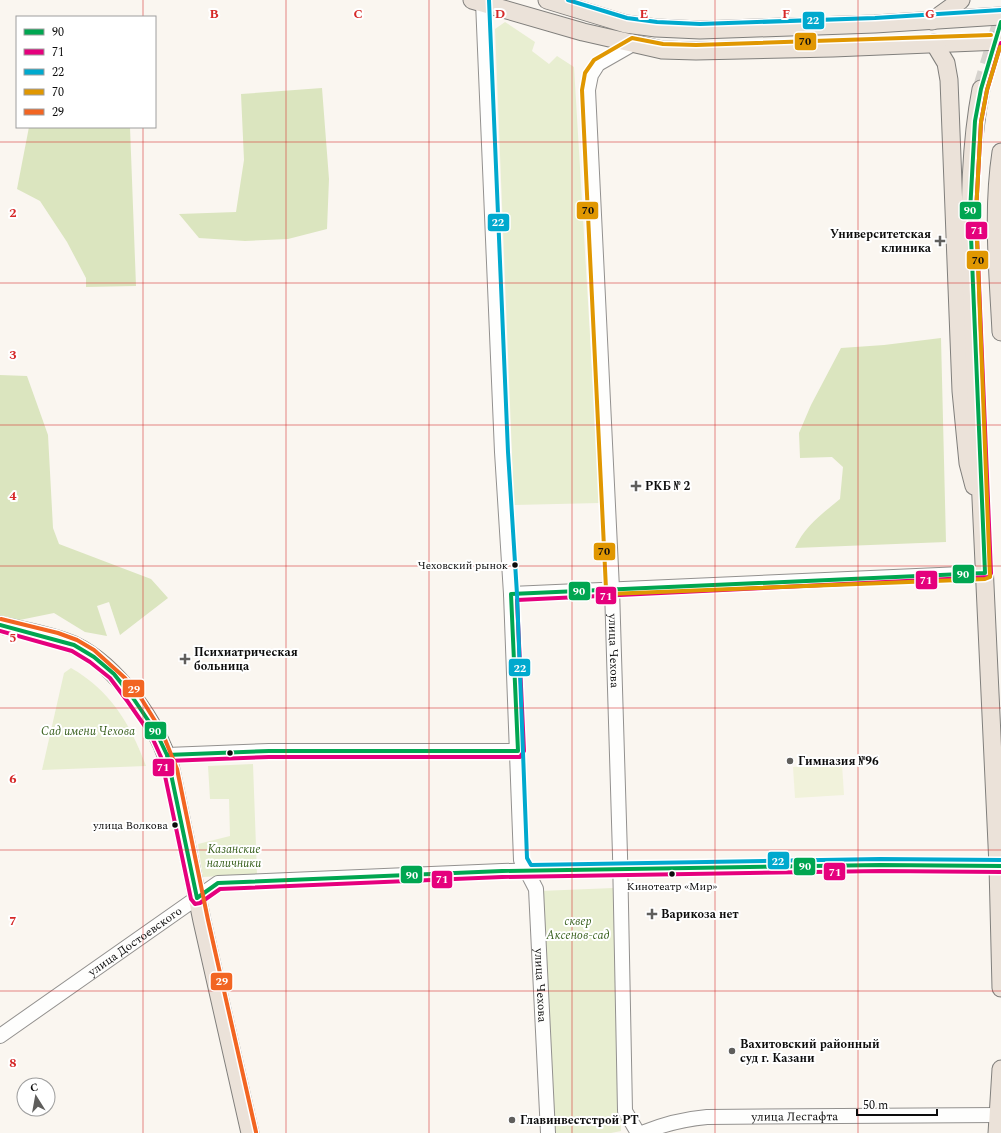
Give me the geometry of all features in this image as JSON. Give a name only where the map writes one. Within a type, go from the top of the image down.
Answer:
[{"type":"main road","points":[[547,0],[606,18],[656,28],[700,30],[875,24],[1001,16]]},
{"type":"main road","points":[[932,21],[961,0]]},
{"type":"main road","points":[[477,1],[584,32],[662,50],[696,51],[833,48],[1001,41]]},
{"type":"main road","points":[[934,43],[946,63],[949,80],[952,194],[961,391],[968,463],[981,510]]},
{"type":"main road","points":[[982,89],[975,121],[970,212],[981,510],[1000,866],[1001,988]]},
{"type":"main road","points":[[1001,152],[997,206],[996,250],[1001,332]]},
{"type":"main road","points":[[0,625],[74,645],[94,657],[114,674],[133,698],[156,732],[167,754],[197,898],[250,1133]]},
{"type":"main road","points":[[997,1133],[1001,1069]]},
{"type":"street","name":"улица Чехова","points":[[477,1],[511,594],[521,860],[536,889],[548,1133]]},
{"type":"street","name":"улица Чехова","points":[[633,44],[598,64],[591,75],[588,90],[612,589],[621,869],[625,1111],[638,1133]]},
{"type":"street","points":[[511,594],[985,573]]},
{"type":"street","points":[[167,754],[269,751],[518,752]]},
{"type":"street","name":"улица Достоевского","points":[[0,1036],[48,1004],[218,883],[502,871],[942,864],[964,867],[1000,866]]},
{"type":"street","name":"улица Лесгафта","points":[[642,1133],[661,1125],[702,1118],[999,1115]]},
{"type":"green space","points":[[505,22],[535,42],[532,51],[549,64],[557,56],[574,67],[600,503],[514,505],[495,29]]},
{"type":"green space","points":[[322,88],[329,179],[327,229],[288,239],[245,241],[199,238],[179,214],[236,212],[244,160],[241,94]]},
{"type":"green space","points":[[29,128],[130,128],[136,286],[86,287],[86,278],[67,242],[40,201],[17,189]]},
{"type":"green space","points":[[941,338],[946,542],[795,548],[808,527],[840,499],[843,467],[832,457],[800,458],[799,433],[811,405],[841,348],[884,345]]},
{"type":"green space","points":[[0,375],[27,376],[48,435],[53,528],[59,544],[151,579],[168,598],[120,635],[109,602],[97,606],[107,636],[85,632],[54,613],[0,624]]},
{"type":"green space","name":"Сад имени Чехова","points":[[71,668],[97,687],[118,710],[133,736],[146,766],[42,770],[64,673]]},
{"type":"green space","name":"Казанские наличники","points":[[253,764],[257,874],[203,877],[198,844],[230,836],[229,799],[210,799],[208,766]]},
{"type":"green space","points":[[842,764],[844,795],[795,798],[793,767]]},
{"type":"green space","name":"сквер Аксенов-сад","points":[[613,888],[621,1131],[611,1133],[552,1133],[540,891]]},
{"type":"tunnel","points":[[981,89],[1001,22]]},
{"type":"transit line","name":"22","points":[[489,0],[508,452],[517,594],[527,858],[531,865],[880,859],[1001,860]]},
{"type":"transit line","name":"22","points":[[568,0],[627,18],[657,22],[700,24],[875,18],[1001,10]]},
{"type":"transit line","name":"90","points":[[167,755],[269,751],[518,751],[511,594],[985,573],[970,212],[975,121],[981,89],[1001,22]]},
{"type":"transit line","name":"70","points":[[991,35],[696,45],[663,44],[632,38],[594,60],[585,73],[582,90],[606,589],[608,594],[985,579],[990,577],[976,212],[981,122],[987,90],[1000,47]]},
{"type":"transit line","name":"71","points":[[167,761],[269,757],[520,757],[524,751],[517,600],[989,577],[991,573],[976,212],[981,122],[987,90],[1001,43]]},
{"type":"transit line","name":"29","points":[[1,619],[58,633],[77,640],[94,650],[125,678],[139,695],[162,732],[177,769],[208,920],[256,1132]]},
{"type":"transit line","name":"90","points":[[0,625],[74,645],[94,657],[114,674],[133,698],[156,732],[167,755],[197,898],[218,883],[502,871],[880,865],[1001,866]]},
{"type":"transit line","name":"71","points":[[0,631],[72,651],[90,662],[110,678],[128,702],[151,735],[161,757],[191,899],[195,904],[200,903],[220,889],[502,877],[880,871],[1001,872]]},
{"type":"place","name":"Университетская клиника","points":[[940,241]]},
{"type":"place","name":"РКБ № 2","points":[[636,486]]},
{"type":"place","name":"Чеховский рынок","points":[[515,565]]},
{"type":"place","name":"Психиатрическая больница","points":[[185,659]]},
{"type":"place","name":"Гимназия №96","points":[[790,761]]},
{"type":"place","name":"улица Волкова","points":[[175,825]]},
{"type":"place","name":"Кинотеатр «Мир»","points":[[672,874]]},
{"type":"place","name":"Варикоза нет","points":[[652,914]]},
{"type":"place","name":"Вахитовский районный суд г. Казани","points":[[732,1051]]},
{"type":"place","name":"Главинвестстрой РТ","points":[[512,1120]]}]
